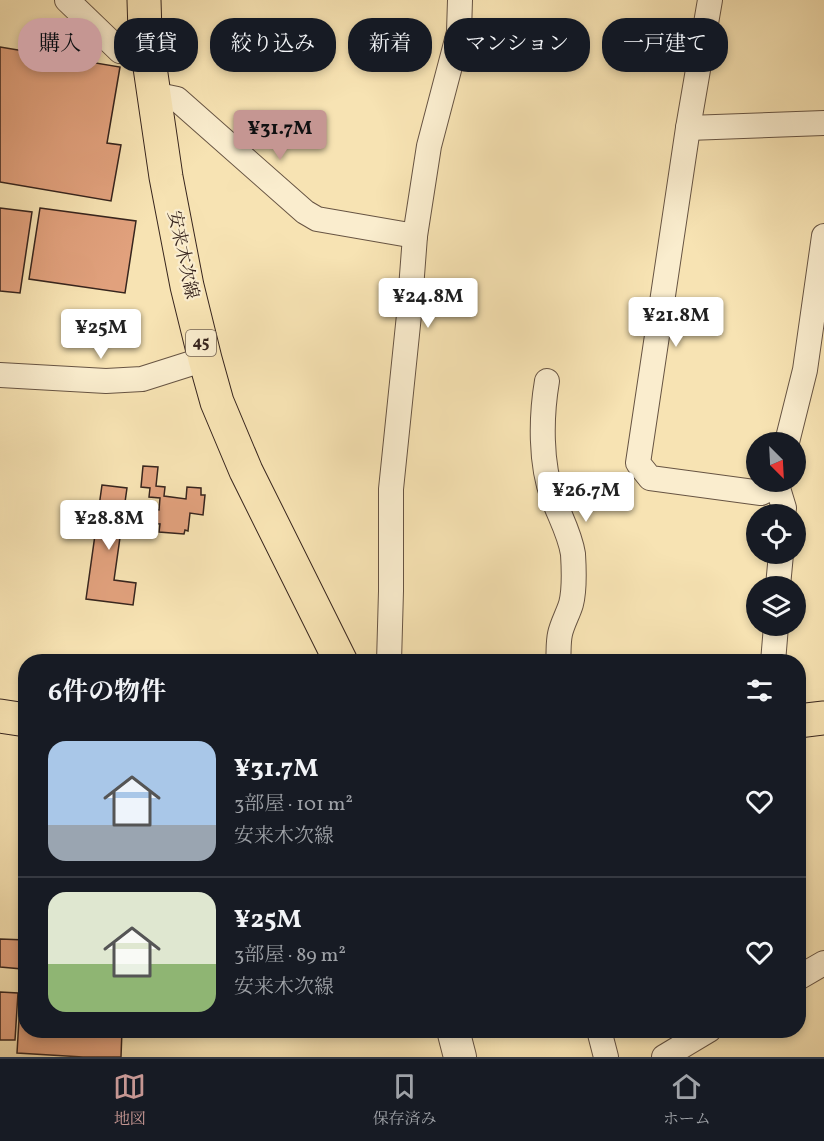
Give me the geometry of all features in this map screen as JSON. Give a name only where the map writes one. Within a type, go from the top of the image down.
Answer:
[{"type":"main road","name":"安来木次線","points":[[144,0],[145,18]]},
{"type":"main road","name":"安来木次線","points":[[150,72],[168,188],[187,286],[218,402],[246,471],[337,654]]},
{"type":"main road","points":[[0,716],[18,719]]},
{"type":"main road","points":[[806,720],[824,718]]},
{"type":"street","points":[[67,0],[114,45]]},
{"type":"street","points":[[389,654],[392,591],[391,489],[415,236],[429,146],[459,32],[460,0]]},
{"type":"street","points":[[710,0],[688,128],[638,463],[650,478],[746,492]]},
{"type":"street","points":[[153,94],[177,99],[305,212],[317,219],[415,236]]},
{"type":"street","points":[[688,128],[824,123]]},
{"type":"street","points":[[790,432],[805,370],[824,236]]},
{"type":"street","points":[[0,375],[106,381],[142,379],[205,359]]},
{"type":"street","points":[[547,381],[543,424],[544,465],[552,497],[564,522],[573,552],[572,603],[560,634],[559,654]]},
{"type":"street","points":[[747,492],[761,494],[764,492]]},
{"type":"street","points":[[774,654],[775,636]]},
{"type":"street","points":[[806,973],[824,963]]},
{"type":"street","points":[[455,1038],[460,1057]]},
{"type":"street","points":[[601,1038],[606,1057]]},
{"type":"street","points":[[664,1057],[696,1038]]},
{"type":"building","points":[[0,47],[18,50],[18,72],[102,72],[102,64],[114,66],[114,72],[119,72],[107,143],[121,145],[111,201],[0,182]]},
{"type":"building","points":[[0,208],[32,212],[20,293],[0,291]]},
{"type":"building","points":[[40,208],[136,221],[125,293],[29,279]]},
{"type":"building","points":[[143,466],[158,467],[156,486],[165,487],[164,496],[186,499],[187,487],[201,488],[201,495],[205,495],[203,515],[190,513],[188,531],[185,530],[184,534],[159,532],[160,524],[136,522],[138,508],[159,510],[160,498],[149,497],[150,488],[141,487]]},
{"type":"building","points":[[102,485],[127,488],[114,580],[136,583],[133,605],[86,599]]},
{"type":"building","points":[[0,939],[18,940],[18,969],[0,967]]},
{"type":"building","points":[[0,992],[18,993],[15,1040],[0,1040]]},
{"type":"building","points":[[18,1036],[122,1038],[121,1057],[17,1053]]}]
